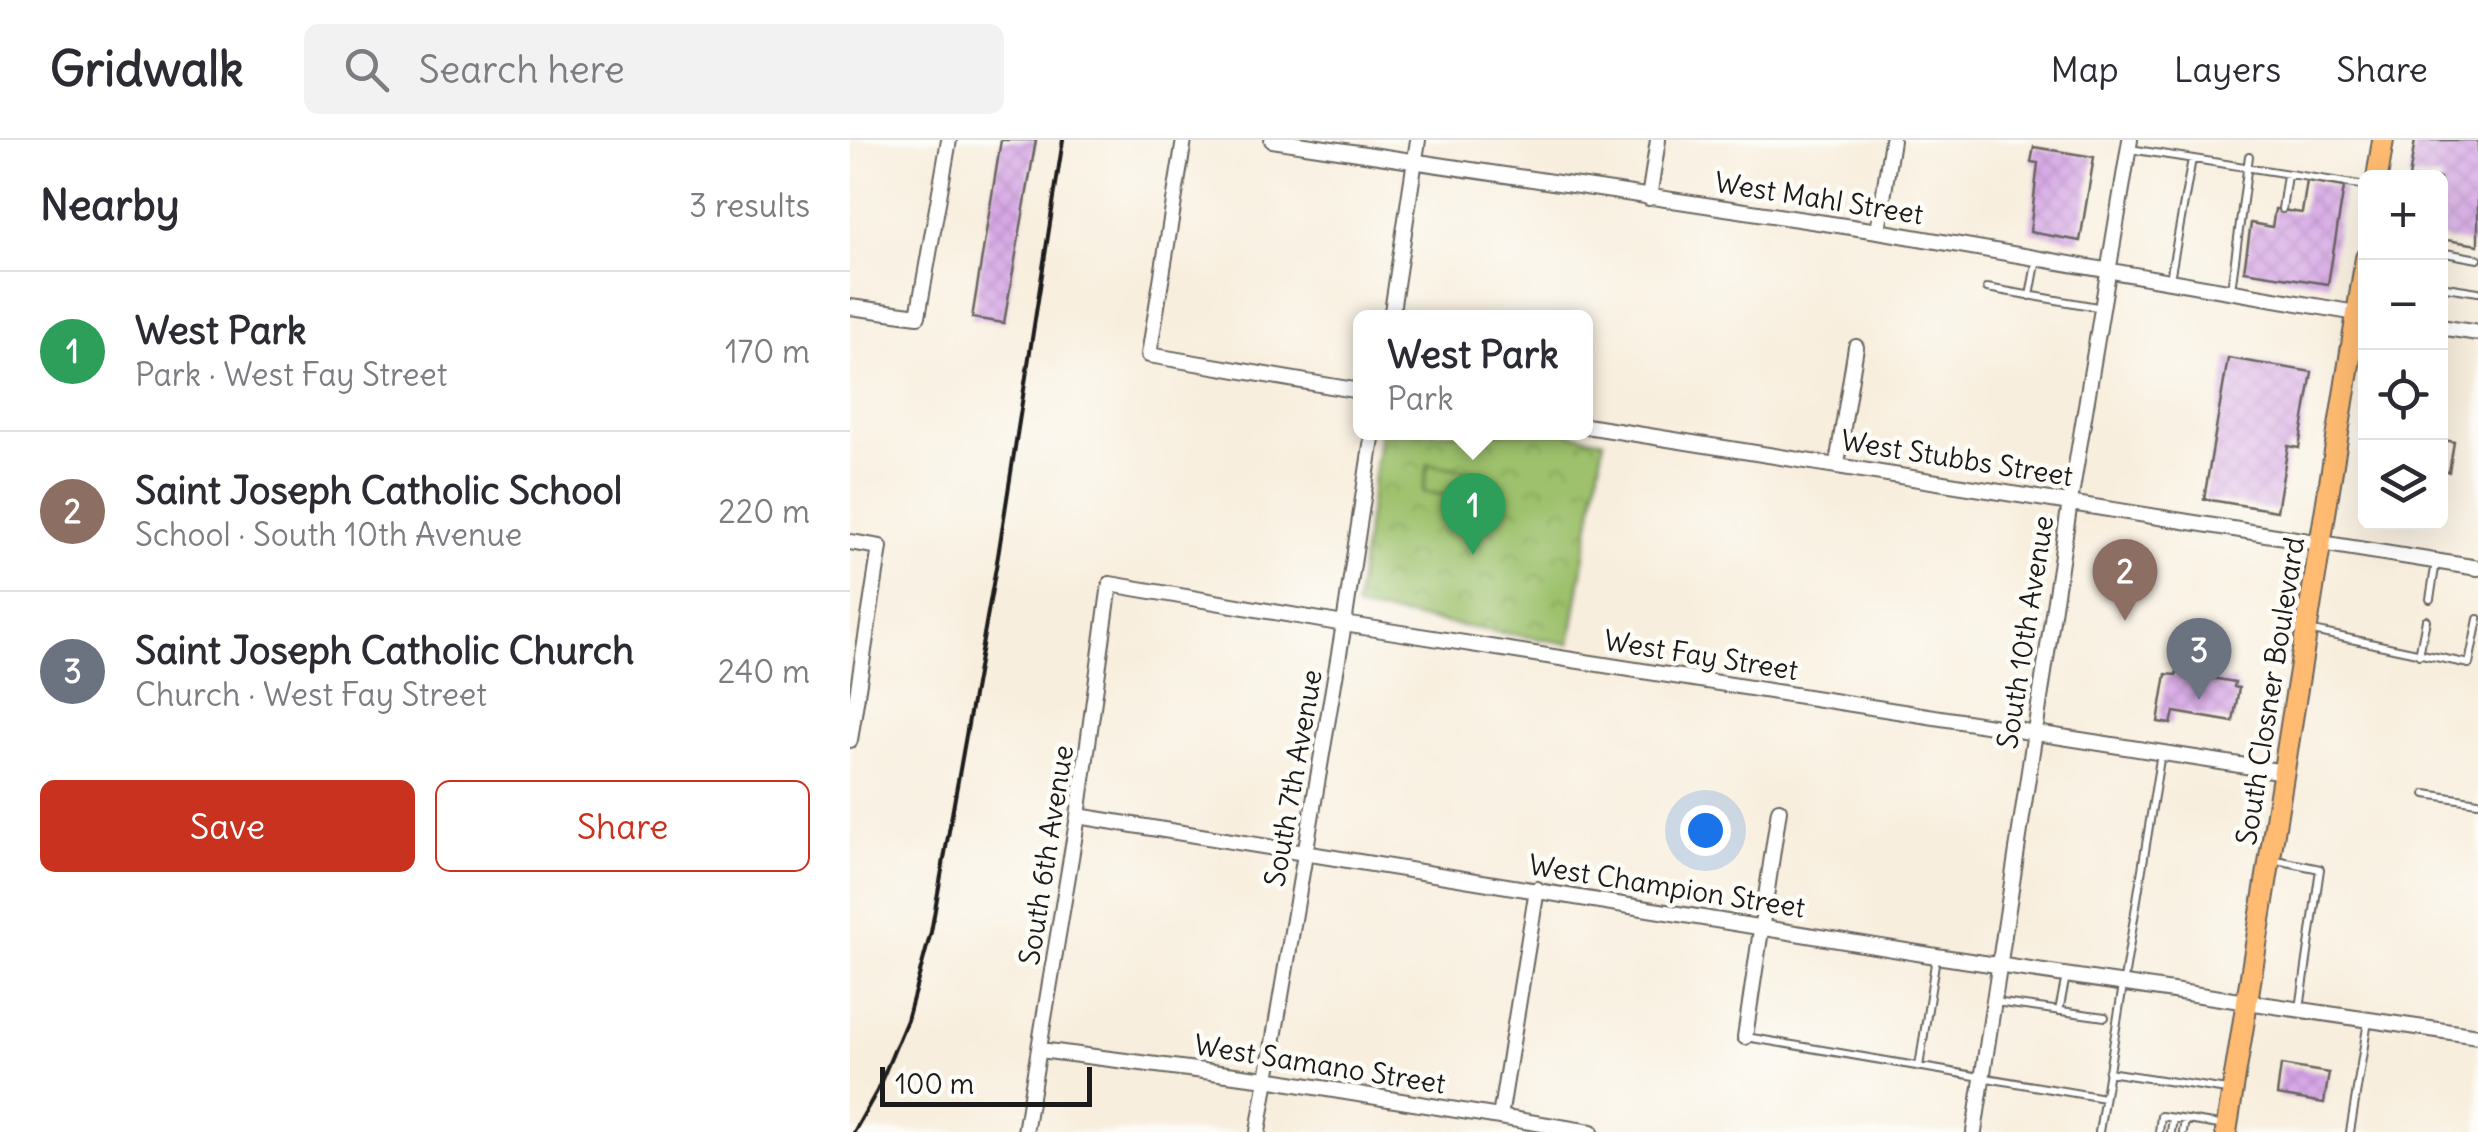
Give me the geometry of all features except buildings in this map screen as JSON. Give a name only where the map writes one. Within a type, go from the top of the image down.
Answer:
[{"type":"main road","points":[[2378,170],[2383,140]]},
{"type":"main road","name":"South Closner Boulevard","points":[[2226,1129],[2358,336]]},
{"type":"street","points":[[850,308],[918,316],[949,140]]},
{"type":"street","points":[[1184,140],[1150,354],[1353,390]]},
{"type":"street","name":"West Mahl Street","points":[[1272,140],[1878,232],[2358,313]]},
{"type":"street","points":[[1392,310],[1418,140]]},
{"type":"street","points":[[1649,198],[1658,140]]},
{"type":"street","points":[[1878,232],[1892,140]]},
{"type":"street","name":"South 10th Avenue","points":[[1974,1132],[2129,144]]},
{"type":"street","points":[[2448,328],[2478,333]]},
{"type":"street","points":[[1837,464],[1856,346]]},
{"type":"street","name":"West Stubbs Street","points":[[1593,427],[2478,568]]},
{"type":"street","name":"South 7th Avenue","points":[[1258,1132],[1372,440]]},
{"type":"street","points":[[850,542],[880,547],[850,740]]},
{"type":"street","name":"West Fay Street","points":[[1110,584],[2284,772]]},
{"type":"street","name":"South 6th Avenue","points":[[1025,1132],[1078,816],[1110,584]]},
{"type":"street","points":[[1744,1037],[1780,810]]},
{"type":"street","name":"West Champion Street","points":[[1078,816],[1936,956],[2478,1036]]},
{"type":"street","points":[[1500,1116],[1537,889]]},
{"type":"street","name":"West Samano Street","points":[[1040,1050],[1266,1079],[1591,1132]]},
{"type":"lane","points":[[2129,144],[2192,159],[2358,185]]},
{"type":"lane","points":[[2231,292],[2248,156]]},
{"type":"lane","points":[[2170,281],[2192,159]]},
{"type":"lane","points":[[2282,209],[2287,174]]},
{"type":"lane","points":[[2448,253],[2478,259]]},
{"type":"lane","points":[[2030,296],[2037,258]]},
{"type":"lane","points":[[2448,287],[2478,292]]},
{"type":"lane","points":[[1987,288],[2103,308]]},
{"type":"lane","points":[[2430,599],[2436,562]]},
{"type":"lane","points":[[2307,630],[2469,664],[2478,619]]},
{"type":"lane","points":[[2419,655],[2426,620]]},
{"type":"lane","points":[[2099,1132],[2160,753]]},
{"type":"lane","points":[[2426,794],[2478,802]]},
{"type":"lane","points":[[2271,859],[2320,868],[2300,1010]]},
{"type":"lane","points":[[1919,1068],[1936,956]]},
{"type":"lane","points":[[2059,1011],[2066,975]]},
{"type":"lane","points":[[1994,1002],[2105,1018]]},
{"type":"lane","points":[[2350,1132],[2368,1020]]},
{"type":"lane","points":[[1744,1037],[2104,1098]]},
{"type":"lane","points":[[2108,1072],[2233,1091]]},
{"type":"lane","points":[[2158,1085],[2166,1080]]},
{"type":"lane","points":[[2159,1132],[2162,1116],[2226,1129]]},
{"type":"lane","points":[[2170,1132],[2173,1118]]},
{"type":"lane","points":[[2184,1132],[2186,1120]]},
{"type":"green space","points":[[1379,440],[1604,440],[1570,644],[1355,608]]},
{"type":"green space","points":[[1428,464],[1465,470],[1460,497],[1423,492]]},
{"type":"railway","points":[[854,1132],[877,1091],[907,1020],[931,932],[998,556],[1063,140]]},
{"type":"place","name":"West Park","points":[[1473,555]]},
{"type":"place","name":"Saint Joseph Catholic School","points":[[2125,621]]},
{"type":"place","name":"Saint Joseph Catholic Church","points":[[2199,700]]}]
